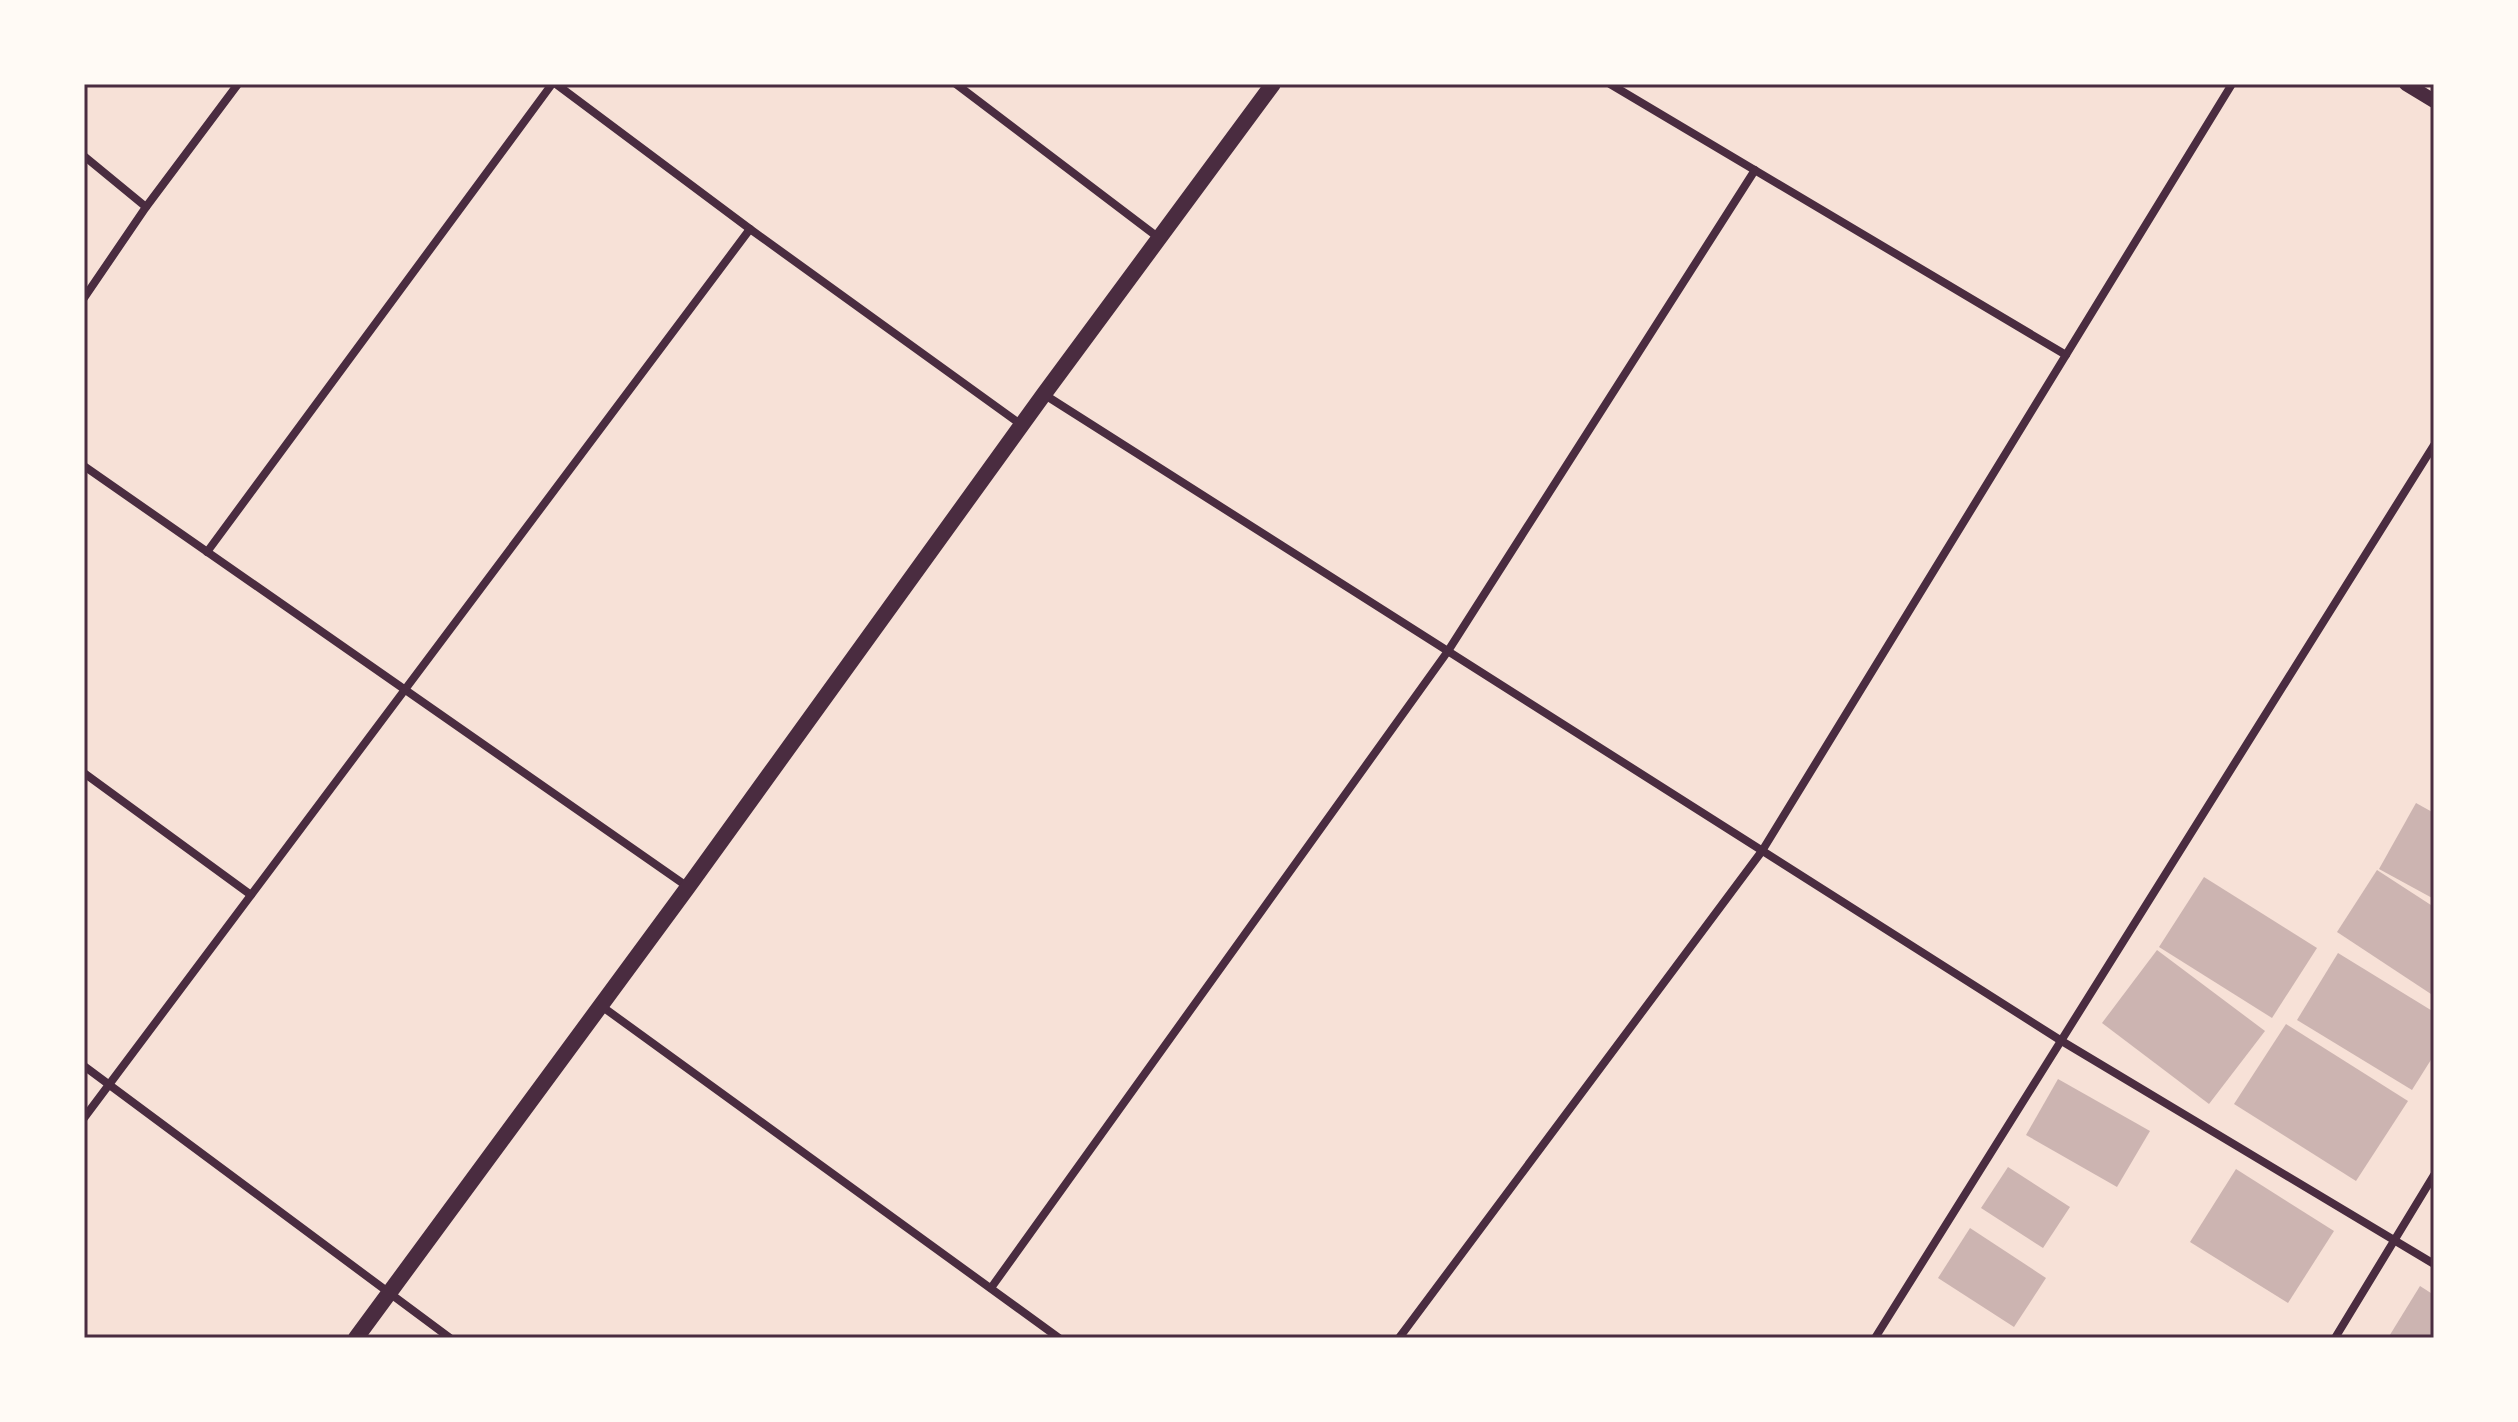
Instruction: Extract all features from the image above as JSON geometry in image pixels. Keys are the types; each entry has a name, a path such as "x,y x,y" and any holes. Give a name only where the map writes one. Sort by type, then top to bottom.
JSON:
{"main road":[{"path":"356,1338 1273,84"}],"street":[{"path":"84,298 146,207 238,84"},
{"path":"207,552 554,84 1023,426"},
{"path":"956,84 1160,238"},
{"path":"1610,84 2066,355"},
{"path":"1399,1338 1762,851 2232,84"},
{"path":"2406,84 2434,101"},
{"path":"84,156 146,207"},
{"path":"991,1288 1448,651 1755,170"},
{"path":"84,1118 750,229"},
{"path":"1044,394 2060,1040 2434,1264"},
{"path":"1875,1338 2434,445"},
{"path":"84,466 688,887"},
{"path":"84,773 251,895"},
{"path":"599,1005 1059,1338"},
{"path":"84,1066 450,1338"},
{"path":"2335,1338 2434,1175"}],"building":[{"path":"2416,803 2434,813 2434,899 2379,869"},
{"path":"2377,870 2434,907 2434,996 2337,932"},
{"path":"2204,877 2317,948 2272,1018 2159,947"},
{"path":"2157,950 2265,1031 2209,1104 2102,1023"},
{"path":"2338,953 2434,1012 2434,1055 2412,1090 2297,1020"},
{"path":"2286,1024 2408,1101 2356,1181 2234,1104"},
{"path":"2058,1079 2150,1131 2117,1187 2026,1135"},
{"path":"2008,1167 2070,1207 2043,1248 1981,1208"},
{"path":"2236,1169 2334,1231 2288,1303 2190,1242"},
{"path":"1970,1228 2046,1278 2014,1327 1938,1278"},
{"path":"2420,1286 2434,1295 2434,1338 2388,1338"}]}
